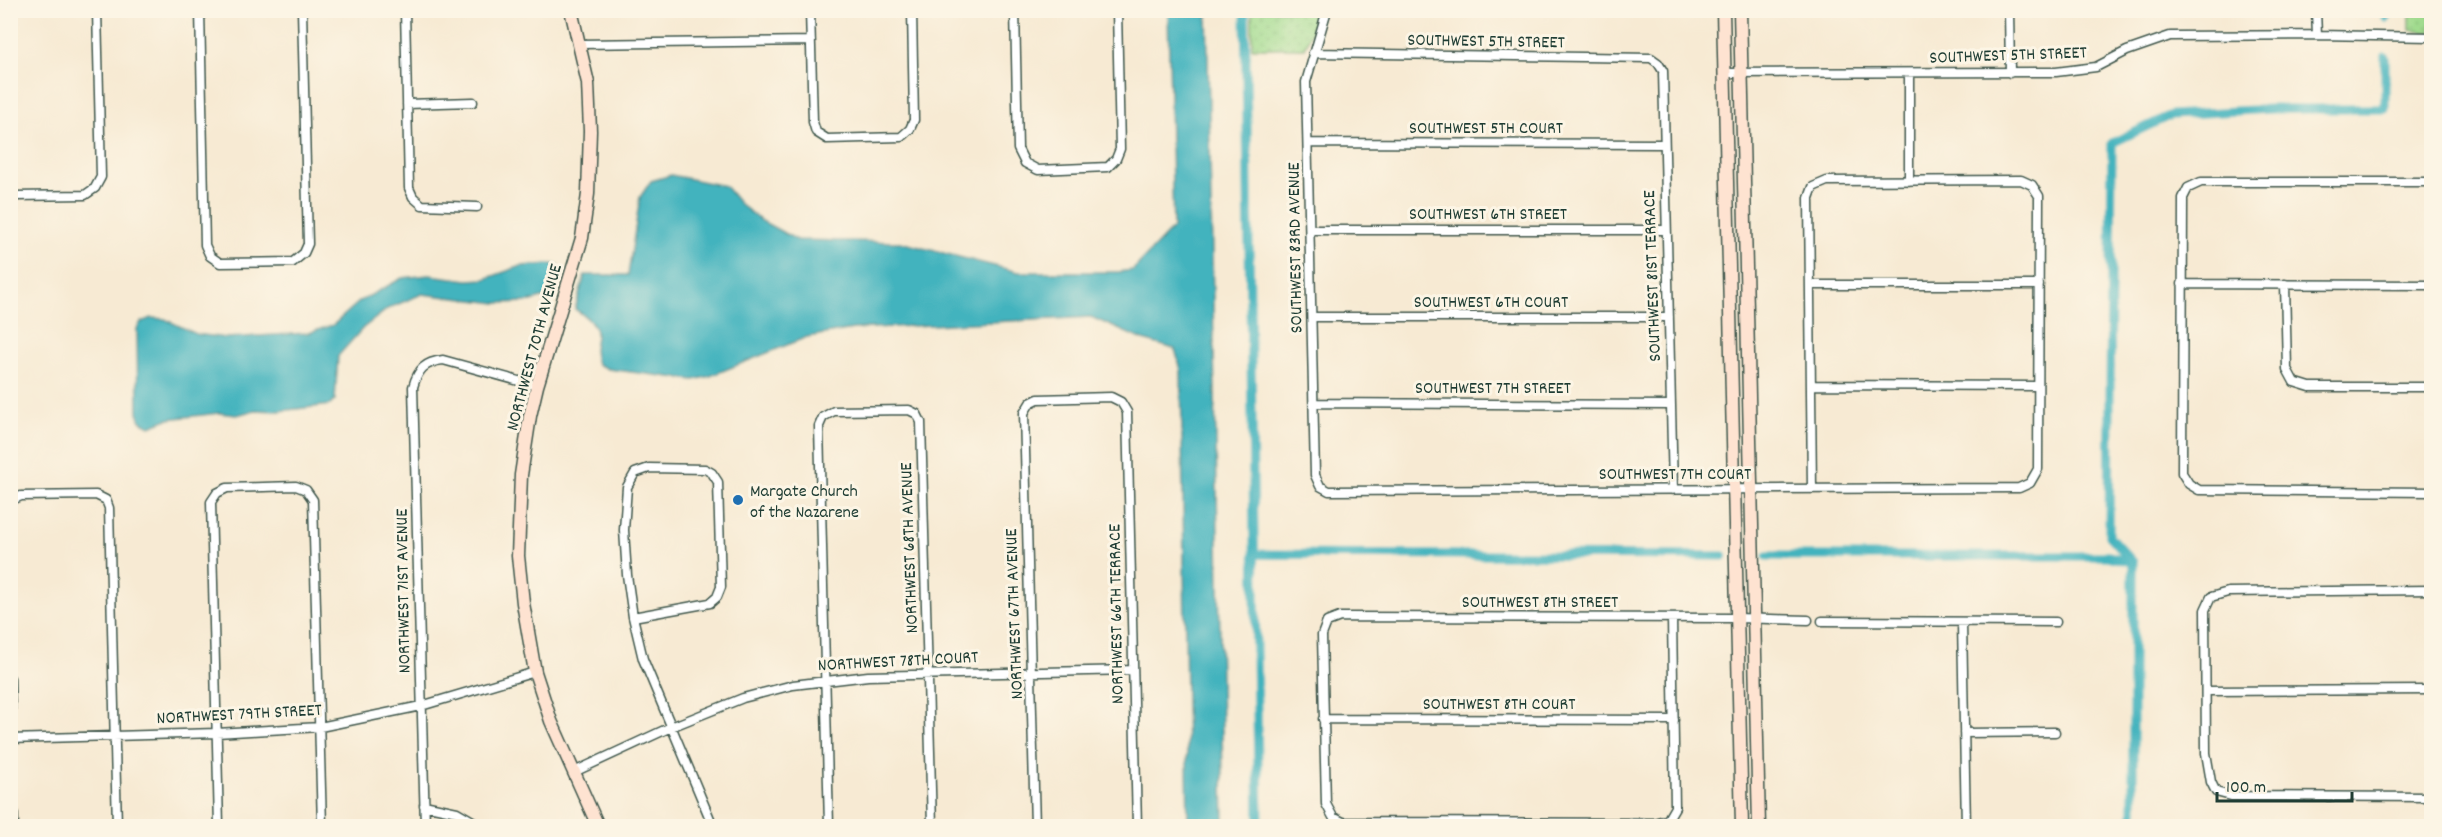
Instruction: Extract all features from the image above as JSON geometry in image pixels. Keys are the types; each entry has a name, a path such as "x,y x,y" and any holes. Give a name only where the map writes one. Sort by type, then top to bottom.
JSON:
{"street":[{"path":"10,194 16,196 85,195 95,188 101,177 97,10"},
{"path":"200,10 205,245 210,256 220,263 293,262 304,254 308,244 302,10"},
{"path":"405,10 409,188 413,197 422,205 477,207"},
{"name":"NORTHWEST 70TH AVENUE","path":"571,10 588,84 590,131 588,194 582,238 537,386 526,442 521,476 518,556 523,603 535,672 551,721 598,826"},
{"path":"810,10 813,122 816,132 827,139 901,137 910,129 914,120 912,10"},
{"path":"1015,10 1018,149 1024,163 1038,170 1108,167 1116,159 1120,149 1117,10"},
{"name":"SOUTHWEST 83RD AVENUE","path":"1320,486 1315,476 1306,82 1327,10"},
{"path":"1723,10 1742,826"},
{"path":"1740,10 1759,826"},
{"path":"2009,10 2010,73"},
{"path":"2316,10 2317,35"},
{"name":"SOUTHWEST 5TH STREET","path":"1724,73 2056,72 2096,67 2127,51 2170,36 2317,35 2432,38"},
{"path":"579,44 810,41"},
{"name":"SOUTHWEST 5TH STREET","path":"1313,53 1651,58 1658,63"},
{"name":"SOUTHWEST 81ST TERRACE","path":"1658,63 1663,71 1673,490"},
{"path":"1909,74 1909,181"},
{"path":"407,104 472,102"},
{"name":"SOUTHWEST 5TH COURT","path":"1308,143 1664,144"},
{"path":"1812,385 2038,386 2039,196 2032,185 2021,180 1827,181 1813,187 1809,198 1812,489"},
{"path":"2432,182 2201,182 2188,188 2183,198 2182,284 2182,472 2189,484 2199,490 2432,492"},
{"name":"SOUTHWEST 6TH STREET","path":"1310,230 1666,230"},
{"path":"2182,284 2432,285"},
{"path":"2285,284 2287,369 2294,382 2310,387 2432,387"},
{"path":"1811,285 2039,285"},
{"name":"SOUTHWEST 6TH COURT","path":"1313,317 1669,317"},
{"name":"NORTHWEST 71ST AVENUE","path":"425,826 413,387 423,366 443,360 537,386"},
{"name":"SOUTHWEST 7TH COURT","path":"1320,486 1329,490 2019,488 2030,483 2038,469 2038,386"},
{"name":"NORTHWEST 66TH TERRACE","path":"1030,403 1038,399 1111,397 1121,402 1127,412 1137,826"},
{"name":"NORTHWEST 67TH AVENUE","path":"1030,403 1024,413 1035,826"},
{"name":"SOUTHWEST 7TH STREET","path":"1314,403 1671,405"},
{"name":"NORTHWEST 68TH AVENUE","path":"826,679 819,426 823,417 834,411 909,410 916,414 921,422 932,826"},
{"path":"633,617 710,603 717,597 721,587 718,482 712,473 705,469 649,468 635,473 627,487 624,530 633,617 643,659 712,826"},
{"path":"219,826 211,502 217,493 227,488 296,486 306,490 313,500 322,826"},
{"path":"11,500 21,496 96,495 106,500 109,508 117,826"},
{"path":"2432,590 2228,592 2211,597 2205,610 2206,753 2211,782 2216,792 2231,796 2432,797"},
{"name":"SOUTHWEST 8TH STREET","path":"1323,719 1322,635 1327,622 1340,617 1808,620"},
{"path":"1323,719 1326,804 1333,817 1343,822 1577,825 1654,823 1668,819 1675,807 1672,618"},
{"path":"1822,621 2056,622"},
{"path":"1962,623 1966,826"},
{"name":"NORTHWEST 78TH COURT","path":"574,772 672,727 744,698 792,685 826,679 928,674 1031,670 1133,670"},
{"name":"NORTHWEST 79TH STREET","path":"11,739 218,733 320,727 421,706 535,672"},
{"path":"10,678 14,826"},
{"path":"826,679 829,826"},
{"path":"2206,691 2432,690"},
{"name":"SOUTHWEST 8TH COURT","path":"1323,719 1674,720"},
{"path":"1964,733 2055,732"},
{"path":"424,805 457,812 481,826"}],"green space":[{"path":"1252,10 1320,11 1305,48 1252,48"},
{"path":"2410,11 2431,11 2431,33 2410,30"}],"water":[{"path":"1168,11 1207,11 1224,826 1188,826 1181,370 1175,349 1143,340 1091,317 853,329 807,337 710,376 694,380 608,369 597,364 594,355 596,330 586,317 575,309 585,275 628,275 640,197 651,181 671,175 725,186 739,203 760,220 797,240 900,242 1018,272 1133,270 1173,228"},
{"path":"559,265 552,295 528,302 497,303 422,294 389,308 363,328 338,356 335,400 330,405 279,411 255,410 237,415 219,413 168,419 150,426 141,421 138,413 137,329 141,322 151,318 165,319 196,334 226,338 308,333 333,325 360,301 402,278 429,275 468,280 485,279 521,266"}],"waterway":[{"path":"1245,10 1259,826"},
{"path":"2386,10 2386,18"},
{"path":"2133,826 2133,562 2109,536 2112,143 2171,115 2270,109 2385,109 2385,57"},
{"path":"1258,554 1723,556"},
{"path":"1767,556 2108,556 2133,562"}],"place":[{"name":"Margate Church of the Nazarene","path":"738,500"}]}
